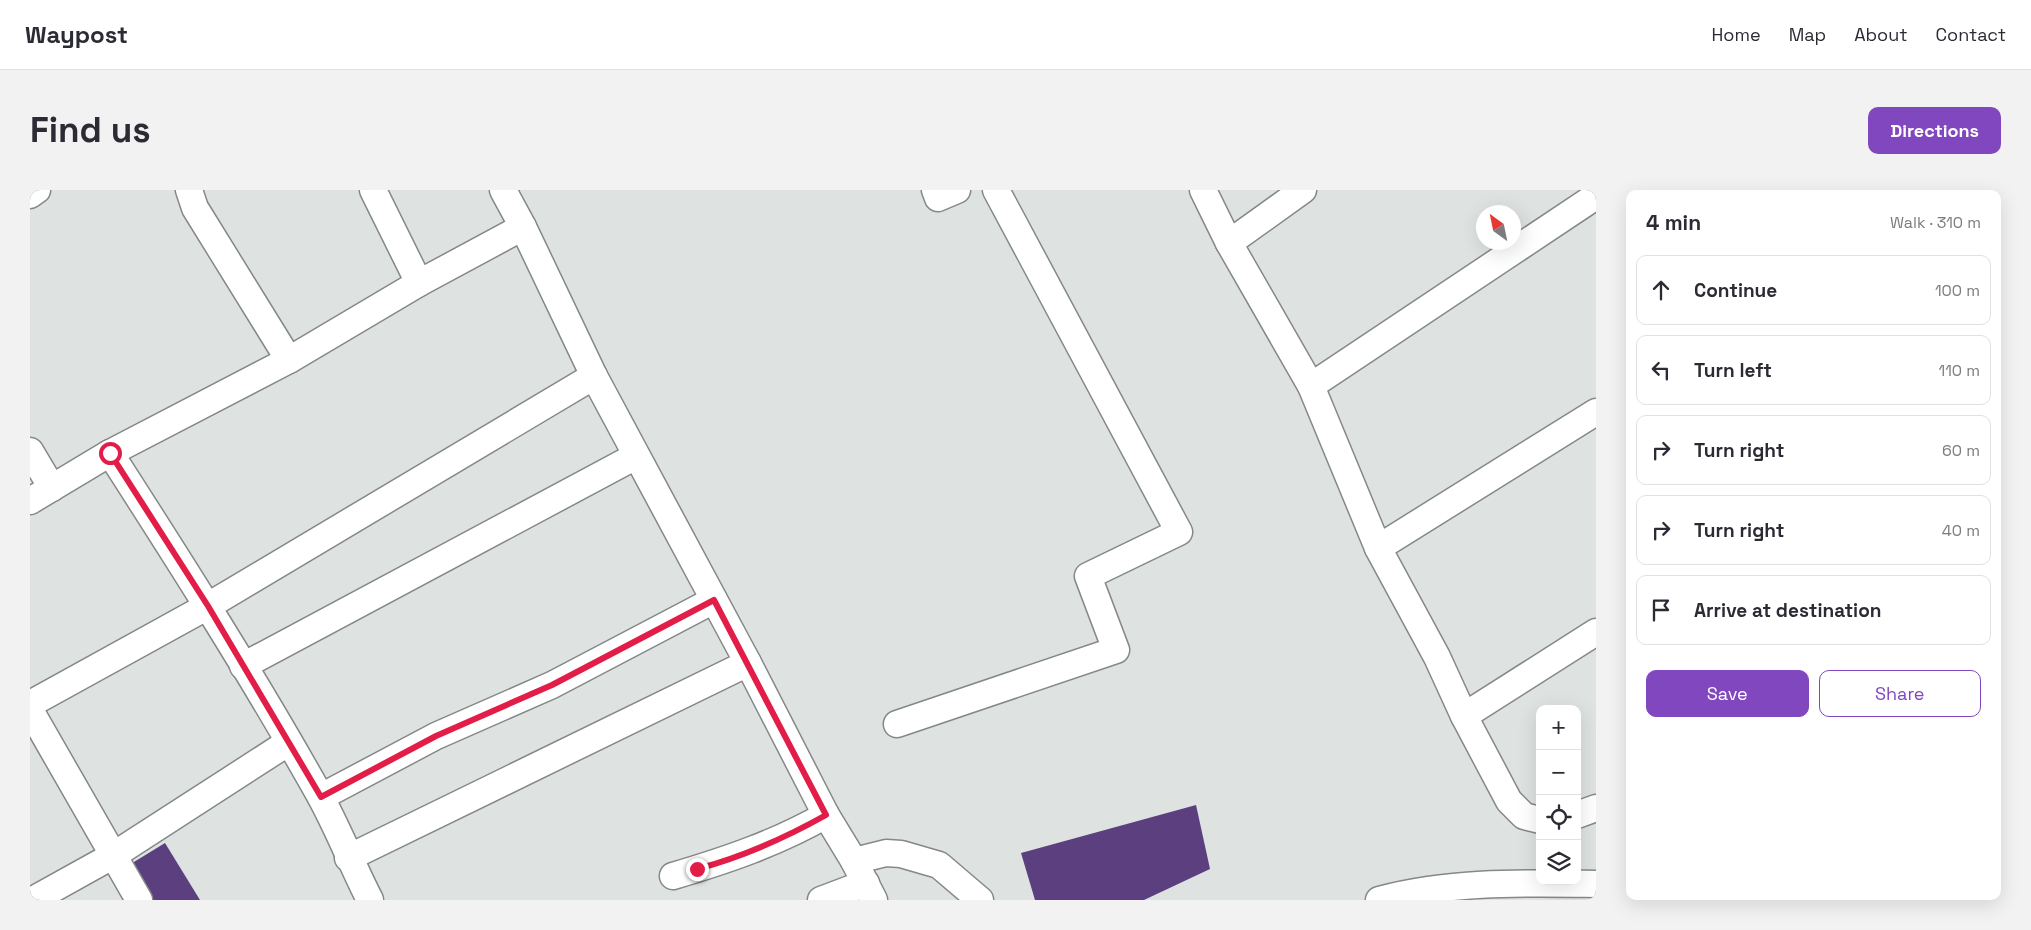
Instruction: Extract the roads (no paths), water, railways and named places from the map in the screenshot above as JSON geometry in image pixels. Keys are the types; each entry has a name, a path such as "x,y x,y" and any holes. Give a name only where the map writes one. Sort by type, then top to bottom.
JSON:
{"street":[{"path":"30,195 37,190"},
{"path":"189,190 196,208 289,360"},
{"path":"373,190 419,283"},
{"path":"503,190 524,226 594,376 748,663 826,815 865,881"},
{"path":"935,190 938,198 957,190"},
{"path":"898,724 1116,650 1088,576 1179,532 996,190"},
{"path":"1203,190 1229,243 1311,386 1378,548 1437,657 1464,716 1509,801 1524,816 1536,819"},
{"path":"1229,243 1303,190"},
{"path":"1311,386 1596,196"},
{"path":"30,500 110,453 289,360 419,283 524,226"},
{"path":"30,704 208,606 594,376"},
{"path":"1378,548 1596,412"},
{"path":"30,451 52,488"},
{"path":"110,453 208,606 321,797 348,858 370,900"},
{"path":"243,666 636,456"},
{"path":"321,797 436,736 552,685 714,600"},
{"path":"1464,716 1596,632"},
{"path":"348,858 748,663"},
{"path":"30,710 139,900"},
{"path":"34,900 114,855 289,742"},
{"path":"1581,814 1596,808"},
{"path":"673,876 747,853 801,829 826,815"},
{"path":"821,900 865,881 886,853 939,865 980,900"},
{"path":"1379,900 1454,886 1522,883 1596,884"}]}
